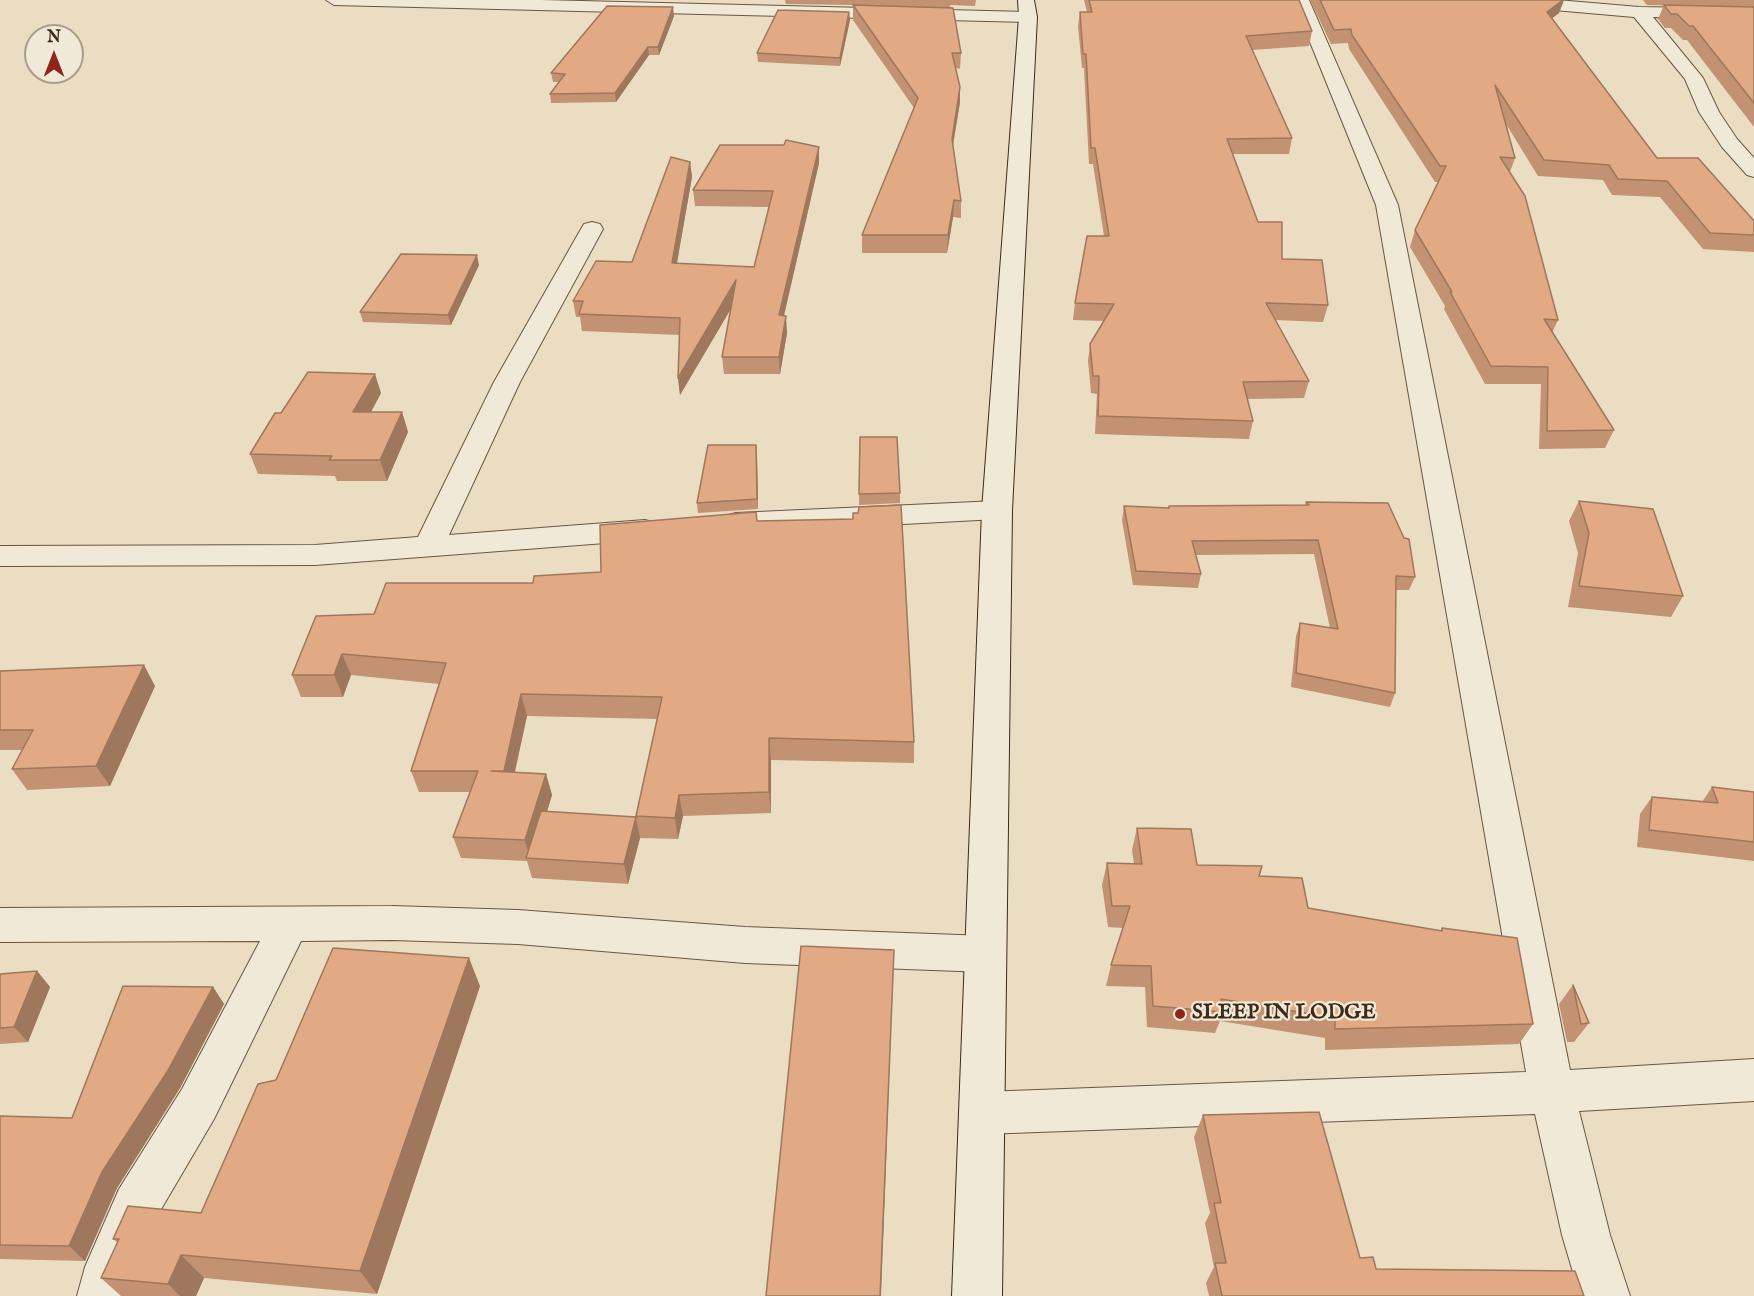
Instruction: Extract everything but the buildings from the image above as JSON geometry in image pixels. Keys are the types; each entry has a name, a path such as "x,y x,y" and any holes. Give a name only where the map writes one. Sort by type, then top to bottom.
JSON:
{"street":[{"path":"334,0 1027,8 997,510 977,1296"},
{"path":"1301,0 1387,205 1552,1092 1586,1234 1605,1296"},
{"path":"1497,0 1639,12 1754,14"},
{"path":"1639,12 1694,78 1709,112 1729,142 1752,167"},
{"path":"429,546 507,382 592,229"},
{"path":"708,525 997,510"},
{"path":"0,556 315,555 674,528"},
{"path":"0,925 290,923 518,927 745,945 986,954"},
{"path":"102,1296 109,1267 136,1206 198,1104 290,923"},
{"path":"983,1113 1552,1092 1754,1080"}],"place":[{"name":"SLEEP IN LODGE","path":"1180,1014"}]}
